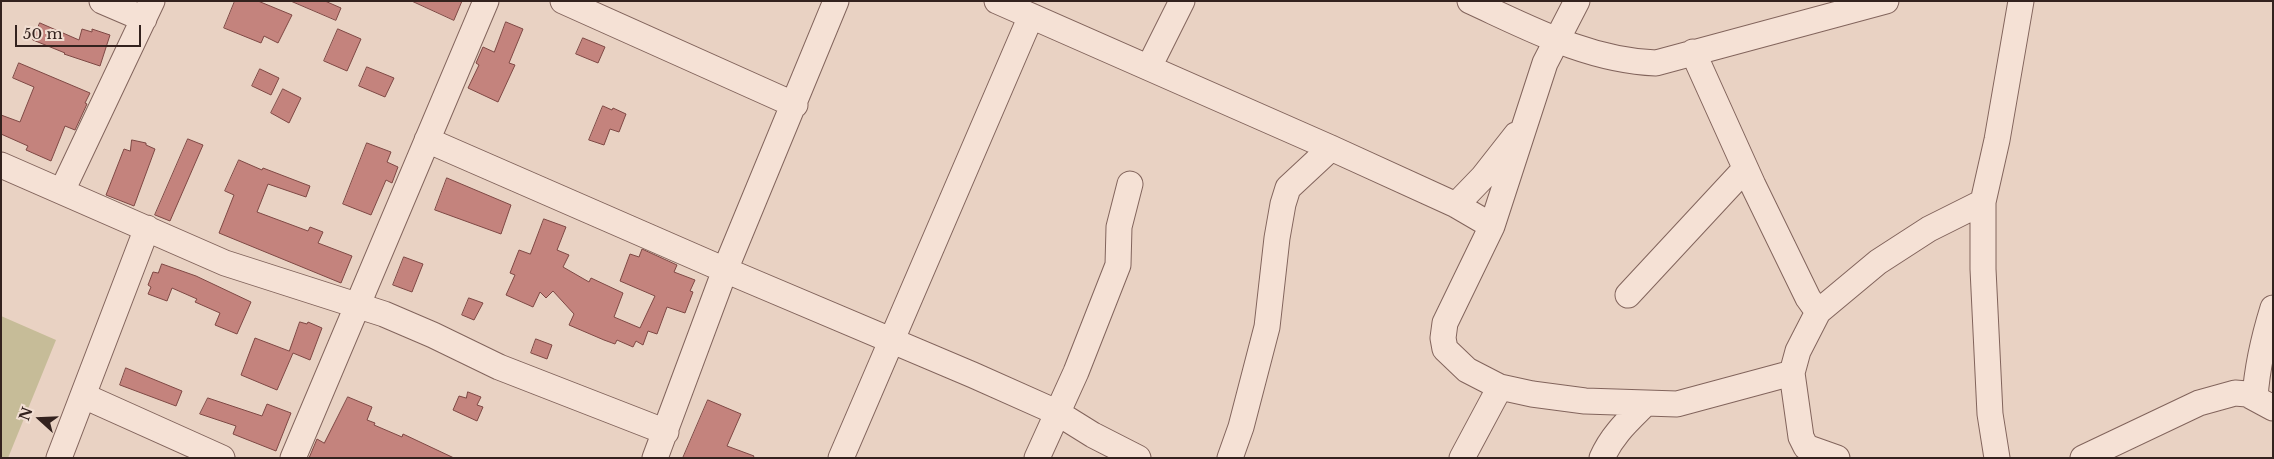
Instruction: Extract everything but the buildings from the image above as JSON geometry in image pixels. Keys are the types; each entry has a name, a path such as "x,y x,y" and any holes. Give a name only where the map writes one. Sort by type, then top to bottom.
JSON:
{"street":[{"path":"62,191 148,10 102,1"},
{"path":"293,458 486,1"},
{"path":"563,1 795,105"},
{"path":"655,458 725,270 795,105 836,1"},
{"path":"997,1 1331,148 1456,205 1492,226"},
{"path":"1149,67 1182,1"},
{"path":"1470,1 1557,41 1626,62 1656,63 1886,1"},
{"path":"1577,1 1545,63 1492,226 1445,323 1443,338 1445,349 1467,370 1500,387 1585,401 1677,404 1792,374"},
{"path":"1997,458 1990,414 1983,269 1983,202 2021,1"},
{"path":"841,458 1031,16"},
{"path":"1693,52 1745,169 1808,298 1818,312"},
{"path":"1456,205 1484,177 1525,123"},
{"path":"427,140 1056,412 1093,435 1138,458"},
{"path":"1230,458 1267,327 1277,238 1288,188 1331,148"},
{"path":"1,165 225,263 358,305 433,335 499,367 666,432"},
{"path":"1628,295 1745,169"},
{"path":"1037,458 1056,412 1076,372 1118,265 1119,227 1130,184"},
{"path":"1837,458 1806,447 1798,420 1792,374 1798,351 1818,312 1878,262 1929,229 1983,202"},
{"path":"59,458 147,228"},
{"path":"2264,403 2260,355 2273,308"},
{"path":"1462,458 1500,387"},
{"path":"2082,458 2199,403 2235,393 2247,394 2264,403"},
{"path":"84,396 222,458"},
{"path":"1602,458 1608,445 1620,428 1645,404"}],"shaded area":[{"path":"1,316 56,340 8,458 1,458"}]}
